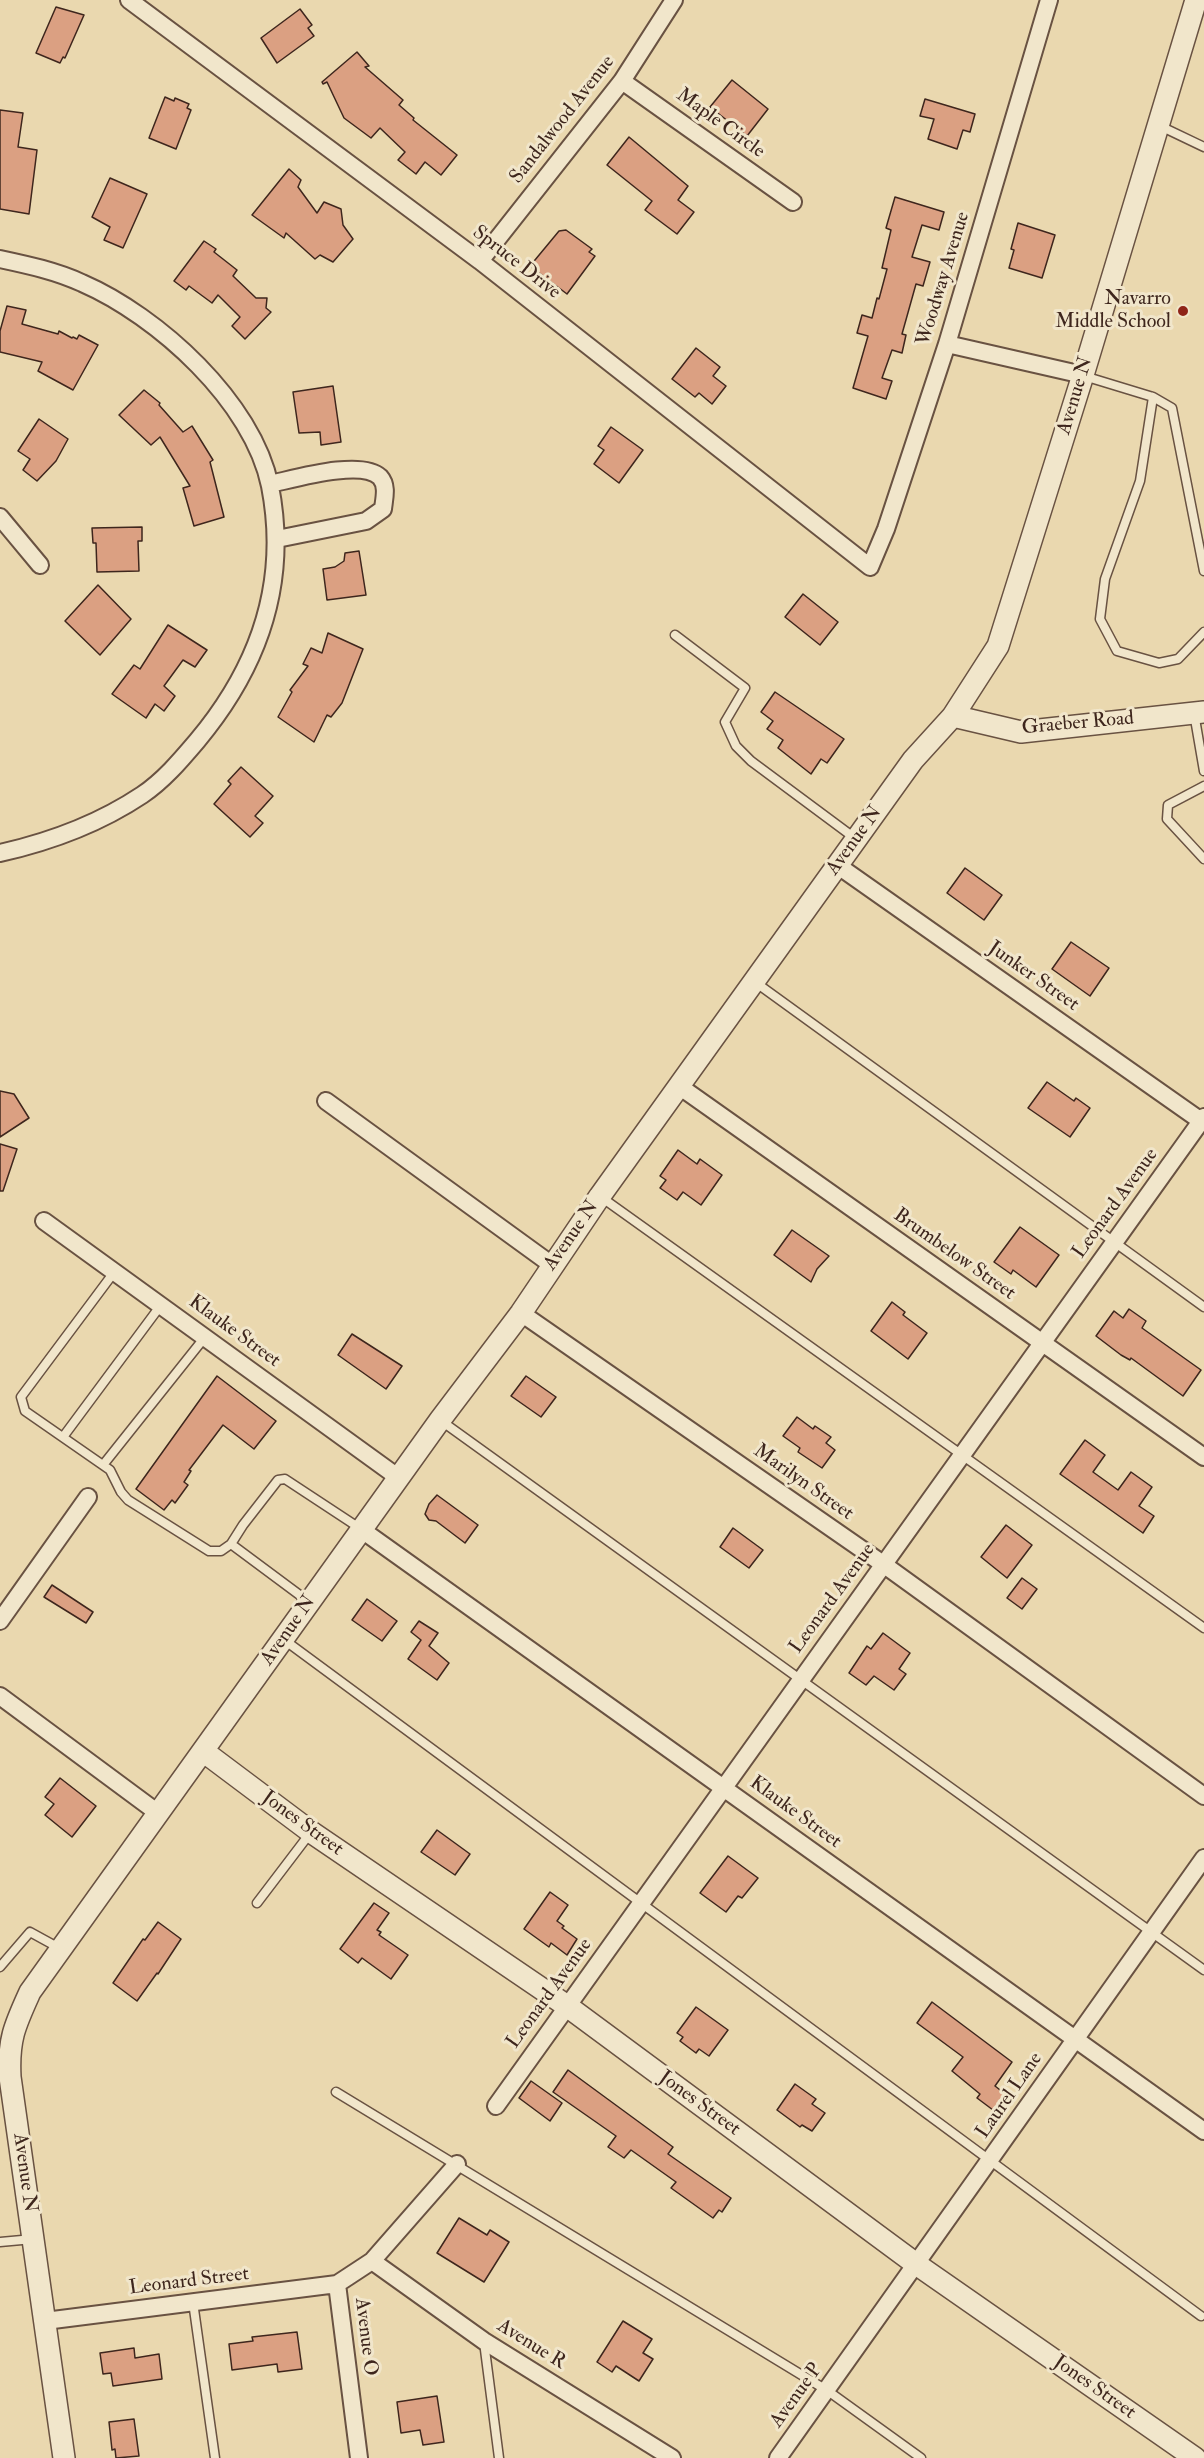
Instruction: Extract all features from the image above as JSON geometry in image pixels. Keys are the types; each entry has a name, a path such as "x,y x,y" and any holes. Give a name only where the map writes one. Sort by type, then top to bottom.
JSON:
{"street":[{"name":"Spruce Drive","path":"129,0 480,261 870,567"},
{"name":"Sandalwood Avenue","path":"480,261 622,81 674,0"},
{"name":"Woodway Avenue","path":"870,567 886,529 947,344 1049,0"},
{"name":"Avenue N","path":"64,2458 10,2077 7,2029 30,1992 309,1602 440,1420 521,1313 600,1196 837,865 913,760 953,716 998,646 1083,375 1196,0"},
{"name":"Maple Circle","path":"622,81 793,202"},
{"path":"0,259 35,266 82,282 126,306 162,331 227,397 253,441 270,484 277,538 277,565 267,617 245,671 218,716 179,762 144,794 114,813 62,834 0,853"},
{"path":"947,344 1083,375"},
{"path":"270,484 351,469 369,470 381,478 386,492 383,509 366,521 277,538"},
{"path":"0,517 40,565"},
{"name":"Graeber Road","path":"953,716 1021,732 1199,712"},
{"name":"Junker Street","path":"837,865 1203,1120"},
{"name":"Brumbelow Street","path":"679,1086 1204,1457"},
{"path":"326,1101 552,1265"},
{"name":"Leonard Avenue","path":"496,2106 1203,1120"},
{"name":"Klauke Street","path":"44,1221 399,1478"},
{"name":"Marilyn Street","path":"521,1313 883,1564 1204,1796"},
{"path":"0,1621 87,1497"},
{"name":"Klauke Street","path":"362,1530 1204,2131"},
{"path":"0,1696 159,1813"},
{"name":"Jones Street","path":"203,1751 311,1832 567,2006 916,2264 1195,2458"},
{"name":"Laurel Lane","path":"850,2357 1204,1858"},
{"name":"Avenue O","path":"359,2458 337,2284 372,2261 457,2164"},
{"name":"Avenue R","path":"372,2261 484,2341 672,2458"},
{"name":"Leonard Street","path":"45,2320 337,2284"},
{"name":"Avenue P","path":"778,2458 828,2391 850,2357"}],"lane":[{"path":"1158,125 1204,147"},
{"path":"1083,375 1153,397 1172,408 1204,571"},
{"path":"1153,397 1140,481 1105,579 1100,619 1117,651 1159,663 1178,659 1204,632"},
{"path":"675,635 745,688 725,722 736,747 751,761 857,839"},
{"path":"1199,712 1204,771"},
{"path":"1204,786 1168,805 1167,819 1204,859"},
{"path":"754,981 1204,1307"},
{"path":"600,1196 1204,1628"},
{"path":"115,1271 21,1397 25,1411 110,1470 128,1500 209,1551 221,1551 231,1544 278,1480 285,1479 362,1530"},
{"path":"63,1437 161,1305"},
{"path":"103,1465 206,1337"},
{"path":"440,1420 1204,1970"},
{"path":"231,1544 309,1602"},
{"path":"283,1639 1201,2316"},
{"path":"258,1903 311,1832"},
{"path":"0,1967 30,1932 61,1949"},
{"path":"336,2092 828,2391 921,2458"},
{"path":"0,2242 33,2239"},
{"path":"193,2302 215,2458"},
{"path":"484,2341 499,2458"}],"building":[{"path":"56,7 84,15 65,58 63,57 60,63 36,53"},
{"path":"300,9 312,25 308,28 314,36 277,63 261,38"},
{"path":"357,52 369,66 365,67 403,100 399,105 414,118 413,120 457,155 441,175 425,162 416,174 398,160 405,152 380,128 371,138 344,118 327,82 323,84 322,82"},
{"path":"732,80 768,109 747,136 710,107"},
{"path":"165,97 174,101 175,98 189,104 187,108 191,110 176,149 149,138"},
{"path":"925,99 975,114 970,132 963,130 957,149 928,139 934,119 920,116"},
{"path":"0,110 23,113 18,147 37,150 29,214 0,209"},
{"path":"629,137 688,186 678,200 694,212 677,234 645,210 652,201 607,165"},
{"path":"289,169 301,180 298,187 317,213 324,202 341,209 343,225 353,239 333,262 320,255 315,259 286,233 284,238 252,215"},
{"path":"110,178 147,194 123,248 104,240 110,227 92,217"},
{"path":"895,197 944,212 939,230 922,225 912,257 930,262 923,286 916,284 902,334 906,335 902,353 892,350 882,378 892,381 886,399 853,388 868,336 857,333 862,315 872,318 877,298 879,299 887,269 882,268 891,230 886,228"},
{"path":"1018,223 1055,235 1042,278 1009,268"},
{"path":"566,230 592,249 589,252 595,256 567,294 530,266 559,231"},
{"path":"204,241 216,249 214,252 237,270 233,276 256,298 267,298 266,308 271,312 245,339 232,326 240,317 218,295 212,303 189,286 186,290 174,281"},
{"path":"7,306 26,310 22,324 58,334 59,331 77,339 79,335 98,345 73,390 38,371 42,362 0,352 0,331"},
{"path":"696,348 720,367 713,376 726,386 712,404 699,393 695,397 672,379"},
{"path":"333,386 341,442 321,445 320,432 299,433 293,392"},
{"path":"144,390 160,403 159,405 183,432 192,426 213,460 210,462 224,517 194,526 183,488 190,486 160,437 151,445 119,415"},
{"path":"39,419 68,439 56,461 37,481 23,470 30,459 18,451"},
{"path":"611,427 643,450 619,483 594,464 604,450 598,446"},
{"path":"142,527 142,541 138,541 139,571 97,572 96,543 93,543 92,528"},
{"path":"359,551 366,595 327,600 323,569 335,567 344,561 345,553"},
{"path":"98,585 131,619 100,655 65,621"},
{"path":"803,594 838,622 820,645 785,617"},
{"path":"168,625 207,650 195,667 183,660 164,686 175,696 164,711 155,704 146,718 112,694 134,665 140,669"},
{"path":"328,633 363,649 342,703 331,717 327,715 314,742 278,717 292,692 290,690 308,666 303,664 311,648 322,653"},
{"path":"775,692 844,739 827,763 821,759 811,774 778,748 783,740 767,729 773,721 761,712"},
{"path":"241,767 273,796 255,816 263,823 250,837 214,804 231,784 228,781"},
{"path":"965,868 1002,895 984,920 947,893"},
{"path":"1071,942 1109,968 1090,996 1052,969"},
{"path":"1047,1082 1074,1101 1076,1098 1090,1108 1070,1137 1028,1108"},
{"path":"0,1091 14,1094 29,1118 0,1137"},
{"path":"0,1144 17,1149 3,1191 0,1191"},
{"path":"678,1150 697,1164 700,1159 722,1175 701,1205 683,1192 677,1200 660,1188 666,1180 660,1176"},
{"path":"1020,1227 1059,1255 1036,1287 1013,1270 1011,1274 994,1262"},
{"path":"792,1230 829,1256 817,1269 811,1282 774,1255"},
{"path":"892,1302 905,1312 903,1315 927,1333 908,1359 871,1331"},
{"path":"1129,1309 1146,1321 1142,1328 1201,1370 1183,1396 1096,1336 1114,1311 1123,1318"},
{"path":"352,1334 402,1366 386,1389 338,1355"},
{"path":"217,1376 276,1421 254,1449 223,1425 189,1470 191,1471 184,1482 188,1485 175,1503 172,1500 164,1510 136,1489"},
{"path":"526,1376 556,1397 541,1417 511,1396"},
{"path":"797,1417 813,1429 815,1426 831,1437 826,1443 835,1450 822,1468 798,1452 800,1448 783,1436"},
{"path":"1085,1440 1105,1455 1093,1472 1118,1490 1131,1472 1152,1487 1139,1506 1154,1516 1143,1533 1060,1474"},
{"path":"437,1495 478,1525 465,1543 436,1521 429,1520 425,1514 429,1504"},
{"path":"1006,1525 1032,1545 1007,1578 981,1557"},
{"path":"733,1528 763,1550 749,1568 720,1547"},
{"path":"1022,1578 1037,1589 1022,1609 1007,1598"},
{"path":"52,1585 93,1612 86,1623 44,1597"},
{"path":"367,1599 397,1621 382,1641 352,1620"},
{"path":"419,1621 438,1633 429,1646 449,1663 437,1680 408,1659 421,1640 411,1632"},
{"path":"883,1633 910,1653 899,1669 906,1674 894,1690 874,1676 866,1685 849,1673 867,1646 871,1649"},
{"path":"60,1778 96,1806 72,1837 45,1815 54,1804 45,1797"},
{"path":"437,1830 470,1854 455,1875 421,1852"},
{"path":"728,1856 758,1878 742,1898 738,1896 726,1912 700,1893"},
{"path":"550,1892 568,1905 557,1921 564,1926 562,1928 577,1939 567,1955 551,1943 549,1947 524,1929"},
{"path":"374,1903 389,1913 377,1930 381,1932 379,1935 408,1955 391,1979 362,1958 358,1963 340,1949"},
{"path":"158,1922 181,1939 137,2001 113,1983 143,1939 145,1940"},
{"path":"932,2002 1012,2062 995,2086 1009,2097 997,2113 977,2098 980,2094 952,2071 963,2057 917,2023"},
{"path":"696,2007 728,2030 709,2056 699,2049 696,2053 680,2041 683,2037 677,2033"},
{"path":"568,2070 673,2147 668,2154 731,2198 722,2212 719,2210 713,2218 671,2188 676,2182 631,2150 624,2158 608,2147 616,2136 553,2092"},
{"path":"531,2081 562,2103 550,2121 519,2098"},
{"path":"795,2084 816,2099 812,2104 825,2113 812,2131 802,2125 800,2127 777,2110"},
{"path":"459,2218 487,2235 490,2230 509,2242 484,2282 437,2253"},
{"path":"623,2321 652,2339 643,2353 653,2359 639,2381 616,2366 612,2372 597,2362"},
{"path":"297,2332 302,2369 278,2372 277,2364 232,2370 229,2344 253,2341 252,2337"},
{"path":"134,2348 135,2358 159,2354 162,2379 113,2386 111,2373 103,2374 100,2353"},
{"path":"437,2396 444,2442 423,2445 420,2430 401,2433 397,2402"},
{"path":"134,2419 139,2456 116,2458 115,2449 112,2450 109,2422"}],"place":[{"name":"Navarro Middle School","path":"1183,311"}]}
